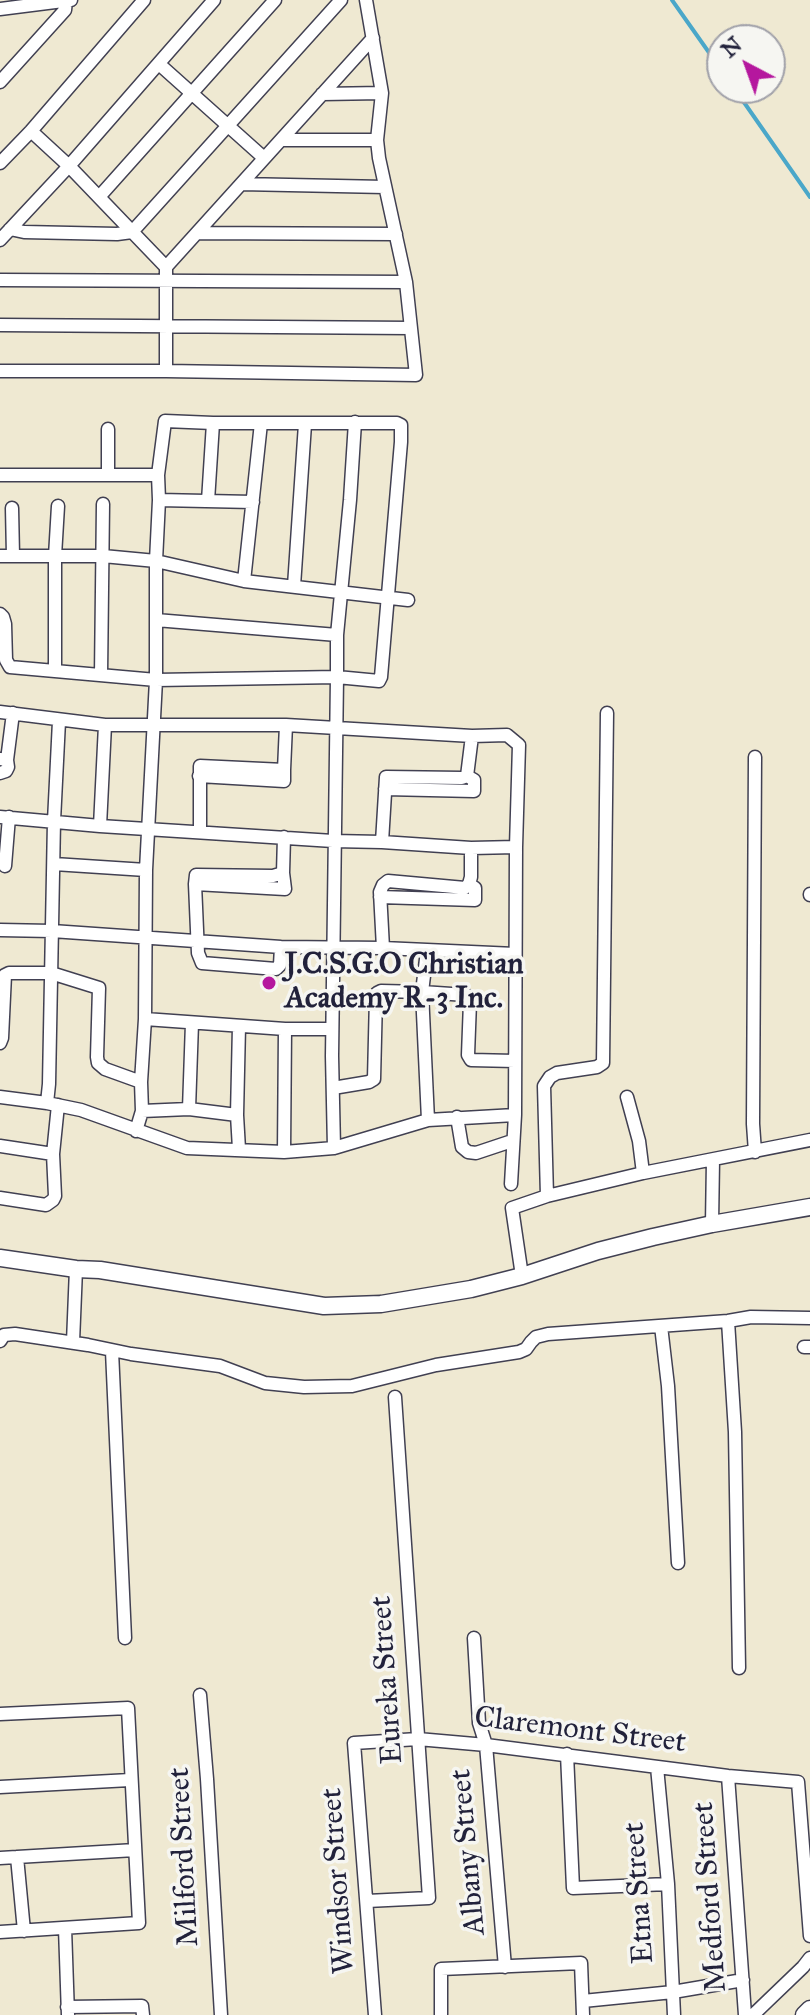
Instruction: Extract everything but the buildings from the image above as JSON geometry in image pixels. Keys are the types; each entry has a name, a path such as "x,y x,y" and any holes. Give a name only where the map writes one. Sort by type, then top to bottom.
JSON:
{"street":[{"path":"0,9 68,0 65,10 0,82"},
{"path":"0,163 144,0"},
{"path":"0,240 214,0"},
{"path":"99,197 275,0"},
{"path":"10,229 24,232 132,232 341,0"},
{"path":"0,371 416,375 406,282 377,140 382,93 366,0"},
{"path":"166,274 197,233 373,38"},
{"path":"159,64 264,158"},
{"path":"322,94 382,93"},
{"path":"31,131 99,197 166,274 166,371"},
{"path":"281,140 377,140"},
{"path":"241,184 385,187"},
{"path":"197,233 396,234"},
{"path":"0,280 166,274 406,282"},
{"path":"0,325 411,328"},
{"path":"0,614 5,624 6,660 10,667 156,680 337,677 379,681 401,425 165,421 158,475 156,680 146,870 142,1111 136,1131"},
{"path":"334,1148 333,841 337,635 355,422"},
{"path":"208,501 213,423"},
{"path":"244,581 261,423"},
{"path":"294,586 305,424"},
{"path":"108,429 108,475"},
{"path":"0,475 158,475"},
{"path":"159,500 253,502"},
{"path":"101,675 103,504"},
{"path":"55,670 58,506"},
{"path":"12,508 6,556 103,556 156,561 244,581 408,600"},
{"path":"156,620 337,635"},
{"path":"0,773 8,767 3,760 6,713 105,725 286,725 472,736 507,735 519,745 515,1115 511,1184"},
{"path":"547,1196 544,1086 557,1073 597,1067 603,1063 607,713"},
{"path":"0,1198 46,1205 55,1196 49,1084 59,721"},
{"path":"100,826 105,725"},
{"path":"200,832 200,766 284,781 286,725"},
{"path":"382,842 386,777 467,776 472,736"},
{"path":"755,757 755,1152"},
{"path":"2,870 4,817 333,841 471,848 516,847"},
{"path":"281,947 280,965 276,969 202,963 198,953 195,884 196,875 273,876 283,873 284,837"},
{"path":"383,948 380,897 383,885 388,881 465,888 471,877 471,848"},
{"path":"54,864 146,870"},
{"path":"0,930 281,947 515,954"},
{"path":"427,951 422,992 428,1120"},
{"path":"0,1043 5,975 51,973 99,988 98,1063 141,1082"},
{"path":"333,1088 374,1079 377,993 466,995 470,1002 468,1055 471,1060 515,1061"},
{"path":"145,1019 285,1029 332,1029"},
{"path":"189,1109 192,1023"},
{"path":"239,1026 239,1149"},
{"path":"284,1152 285,1029"},
{"path":"0,1097 81,1110 187,1148 284,1152 334,1148 428,1120 515,1115"},
{"path":"627,1097 639,1141 643,1173"},
{"path":"142,1111 189,1109 237,1115"},
{"path":"457,1117 462,1147 468,1152 476,1153 512,1141"},
{"path":"522,1276 512,1208 547,1196 643,1173 810,1140"},
{"path":"0,1146 53,1154"},
{"path":"712,1224 713,1160"},
{"path":"0,1258 100,1270 324,1306 381,1304 471,1289 598,1251 712,1224 810,1207"},
{"path":"73,1342 76,1269"},
{"path":"0,1341 4,1335 15,1334 220,1366 265,1383 304,1387 352,1386 436,1365 519,1352 536,1337 548,1334 751,1317 810,1318"},
{"path":"728,1321 735,1432 739,1668"},
{"path":"661,1326 668,1386 678,1563"},
{"path":"112,1351 125,1638"},
{"name":"Eureka Street","path":"367,1901 429,1898 395,1397"},
{"name":"Albany Street","path":"474,1638 479,1723 486,1745 505,1967"},
{"name":"Milford Street","path":"200,1695 221,2015"},
{"path":"0,1714 128,1708 139,1923 0,1932"},
{"name":"Claremont Street","path":"354,1743 418,1739 798,1782 810,1936"},
{"name":"Windsor Street","path":"354,1743 375,2015"},
{"path":"567,1754 573,1888 668,1884"},
{"name":"Etna Street","path":"657,1767 668,1884 674,2015"},
{"name":"Medford Street","path":"728,1776 745,2015"},
{"path":"0,1787 130,1780"},
{"path":"0,1858 135,1850"},
{"path":"17,1857 24,1931"},
{"path":"65,1928 68,2011 142,2006 143,2015"},
{"path":"753,2015 810,1958"},
{"path":"441,2015 441,1969 581,1963 583,2015"},
{"path":"583,2001 673,1992 743,1980"},
{"path":"804,2015 810,2009"}],"waterway":[{"path":"672,0 706,48"},
{"path":"745,104 810,197"}],"place":[{"name":"J.C.S.G.O Christian Academy R-3 Inc.","path":"269,983"}]}
